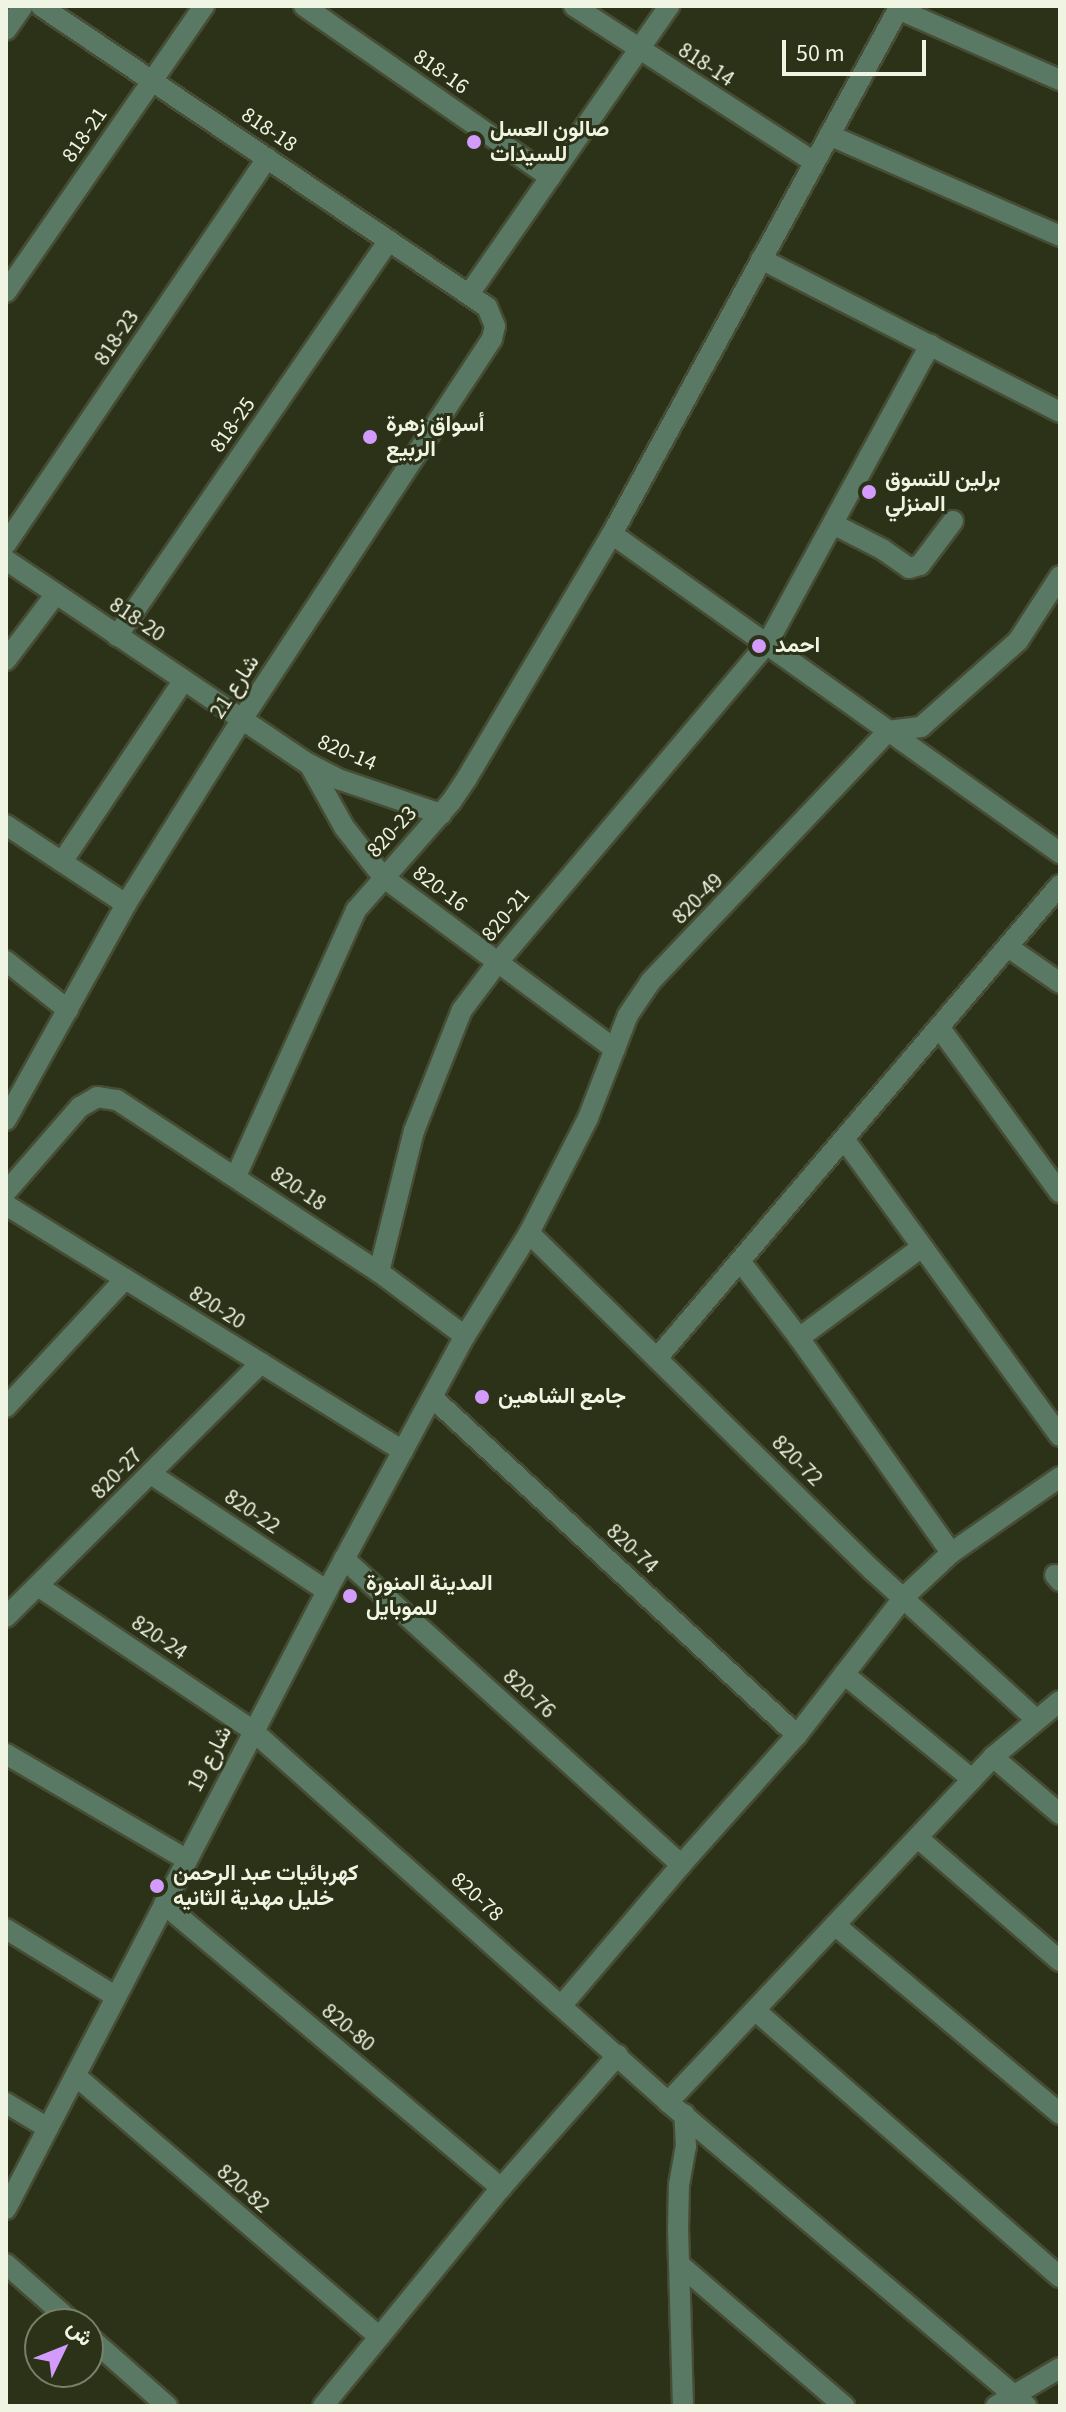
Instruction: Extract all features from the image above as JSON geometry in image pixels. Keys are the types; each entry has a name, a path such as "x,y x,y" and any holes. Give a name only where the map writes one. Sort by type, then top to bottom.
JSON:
{"street":[{"path":"6,30 23,6"},
{"name":"818-18","path":"41,6 469,294"},
{"name":"818-21","path":"6,292 204,6"},
{"name":"818-14","path":"574,6 814,162"},
{"path":"469,294 669,6"},
{"path":"899,8 1060,80"},
{"name":"820-23","path":"236,1176 350,921 383,877 460,791 612,534 899,8"},
{"name":"818-16","path":"316,9 550,177"},
{"path":"829,135 1060,236"},
{"name":"818-23","path":"6,544 267,158"},
{"name":"818-25","path":"117,636 389,240"},
{"path":"761,259 1060,412"},
{"name":"شارع 21","path":"6,1120 126,904 241,721 492,339 495,326 491,312 469,294"},
{"name":"820-21","path":"379,1272 414,1131 462,1010 498,962 767,644 930,345"},
{"path":"833,524 909,568 920,565 953,521"},
{"path":"612,534 1055,849 1060,826"},
{"name":"818-20","path":"6,560 241,721"},
{"path":"888,731 921,727 1018,641 1060,576"},
{"path":"6,660 56,594"},
{"path":"62,862 183,681"},
{"name":"820-14","path":"241,721 309,764 341,780 441,814"},
{"name":"820-49","path":"465,1336 529,1233 588,1118 628,1015 650,982 888,731"},
{"name":"820-16","path":"309,764 344,827 383,877 615,1049"},
{"path":"6,825 126,904"},
{"path":"658,1357 1060,885"},
{"path":"1008,947 1060,983"},
{"path":"6,961 68,1010"},
{"path":"939,1027 1060,1193"},
{"name":"820-18","path":"6,1192 73,1114 97,1097 117,1100 379,1272 465,1336"},
{"path":"844,1139 1060,1436"},
{"name":"820-20","path":"6,1205 403,1451"},
{"name":"820-72","path":"529,1233 872,1570 1036,1719"},
{"path":"799,1338 922,1247"},
{"path":"740,1261 799,1338 951,1553"},
{"path":"6,1407 125,1279"},
{"name":"شارع 19","path":"6,2209 252,1730 465,1336"},
{"name":"820-27","path":"6,1617 261,1363"},
{"name":"820-74","path":"433,1398 797,1735"},
{"name":"820-22","path":"151,1474 327,1591"},
{"path":"562,2005 797,1735 904,1597 951,1553 1060,1477"},
{"name":"820-76","path":"344,1559 681,1865"},
{"name":"820-24","path":"38,1586 252,1730"},
{"path":"844,1674 972,1779"},
{"path":"683,2406 679,2185 686,2147 676,2108 756,2011 972,1779 993,1757 1060,1701"},
{"name":"820-78","path":"252,1730 676,2108 1020,2401"},
{"path":"6,1754 186,1859"},
{"path":"993,1757 1060,1814"},
{"path":"918,1838 1060,1961"},
{"name":"820-80","path":"164,1904 501,2188"},
{"path":"835,1925 1060,2114"},
{"path":"6,1929 115,1996"},
{"path":"756,2011 1060,2277"},
{"path":"323,2406 501,2188 618,2055"},
{"name":"820-82","path":"76,2076 379,2337"},
{"path":"6,2103 48,2128"},
{"path":"6,2264 56,2308"},
{"path":"679,2264 844,2406"},
{"path":"104,2350 167,2406"},
{"path":"996,2406 1020,2401 1060,2368"}],"place":[{"name":"صالون العسل للسيدات","path":"474,142"},
{"name":"أسواق زهرة الربيع","path":"370,437"},
{"name":"برلين للتسوق المنزلي","path":"869,492"},
{"name":"احمد","path":"759,646"},
{"name":"جامع الشاهين","path":"482,1397"},
{"name":"المدينة المنورة للموبايل","path":"350,1596"},
{"name":"كهربائيات عبد الرحمن خليل مهدية الثانيه","path":"157,1886"}]}
